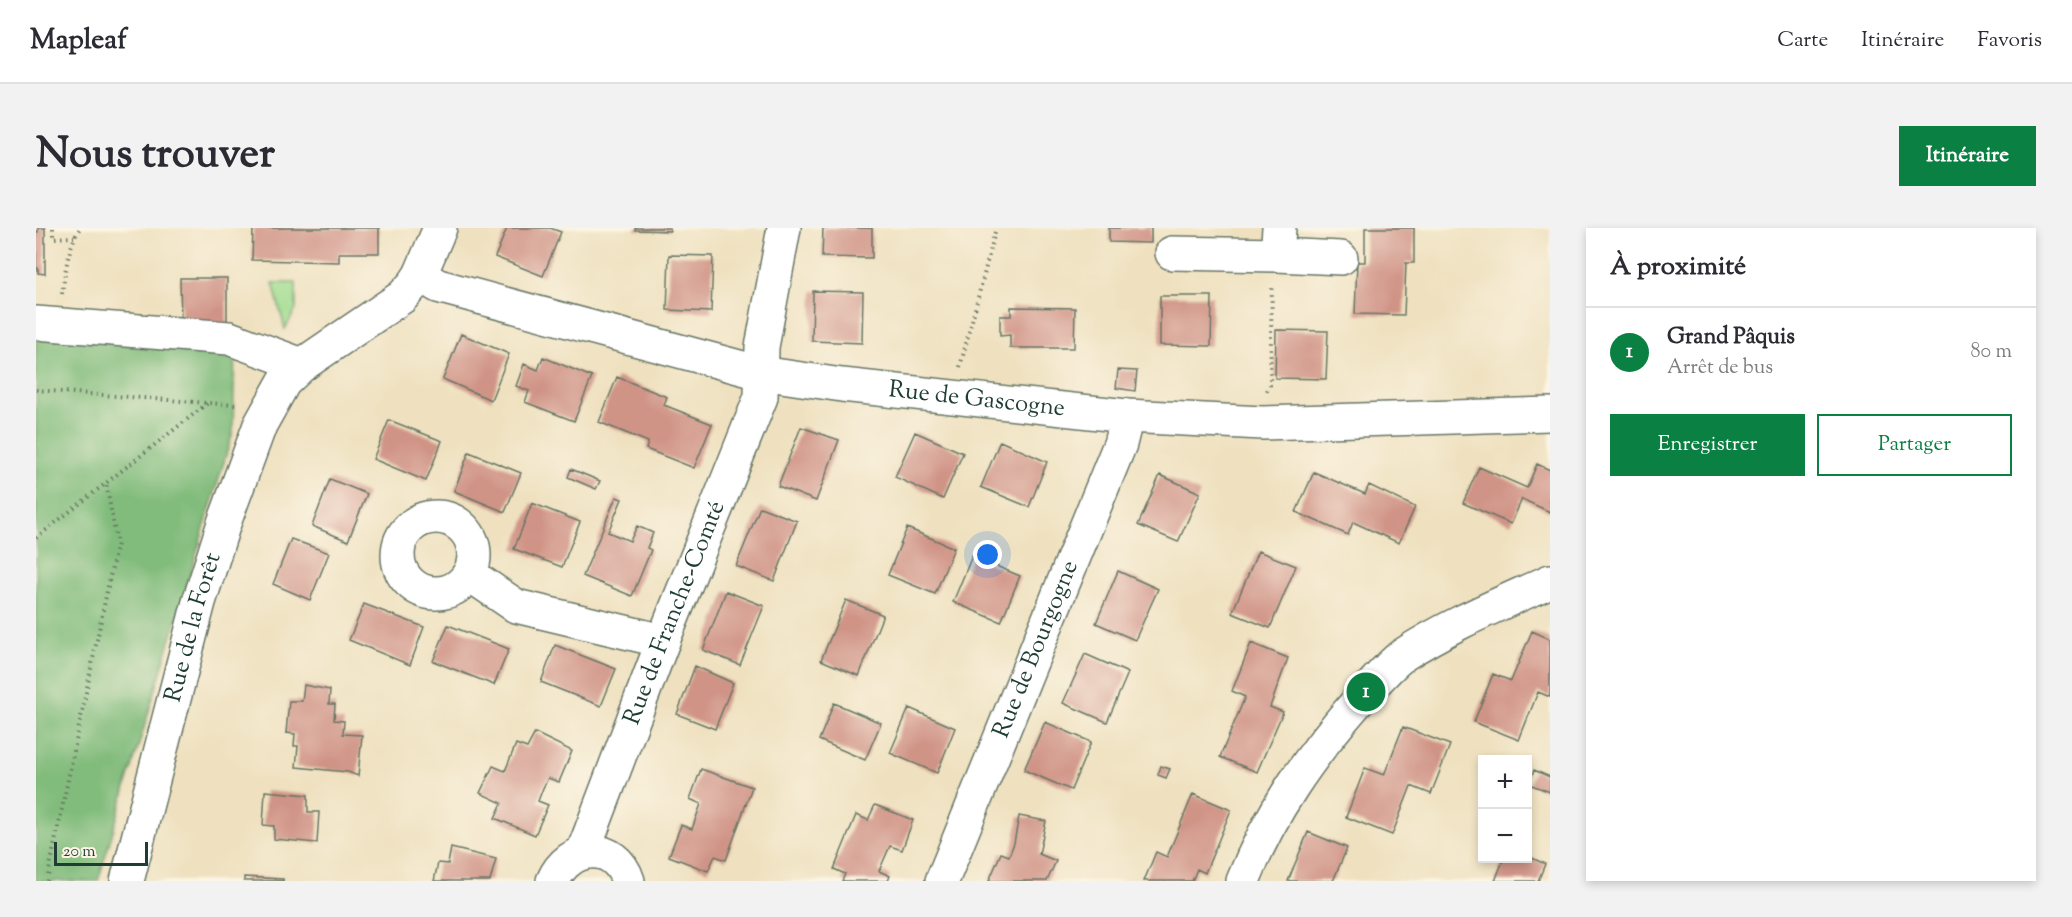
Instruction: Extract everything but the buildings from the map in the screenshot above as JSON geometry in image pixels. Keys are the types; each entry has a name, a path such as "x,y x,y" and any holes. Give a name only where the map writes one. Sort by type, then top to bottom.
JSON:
{"street":[{"path":"48,324 229,338 285,385 402,297 420,275 440,228"},
{"name":"Rue de Franche-Comté","path":"583,852 663,641 761,397 762,347 781,229"},
{"path":"1172,253 1278,242 1341,258"},
{"name":"Rue de Gascogne","path":"420,275 438,286 761,373 842,385 1127,416 1262,423 1550,414"},
{"name":"Rue de la Forêt","path":"127,881 199,602 248,453 285,385"},
{"name":"Rue de Bourgogne","path":"942,881 1120,444 1127,416"},
{"path":"469,574 516,606 663,641"},
{"path":"1243,881 1251,860 1290,789 1321,744 1366,692 1401,657 1448,628 1550,581"},
{"path":"553,881 567,859 583,852 602,853 615,859 624,870 628,881"}],"path":[{"path":"53,228 53,238 74,237"},
{"path":"48,324 74,237 80,228"},
{"path":"953,397 996,228"},
{"path":"1262,423 1260,404 1270,385 1273,277 1278,242"},
{"path":"36,390 209,403 285,385"},
{"path":"36,538 209,403"},
{"path":"47,881 117,543 106,483"}],"green space":[{"path":"273,283 296,283 296,309 285,329"},
{"path":"36,330 235,347 233,432 98,881 36,881"}],"place":[{"name":"Grand Pâquis","path":"1366,692"}]}
